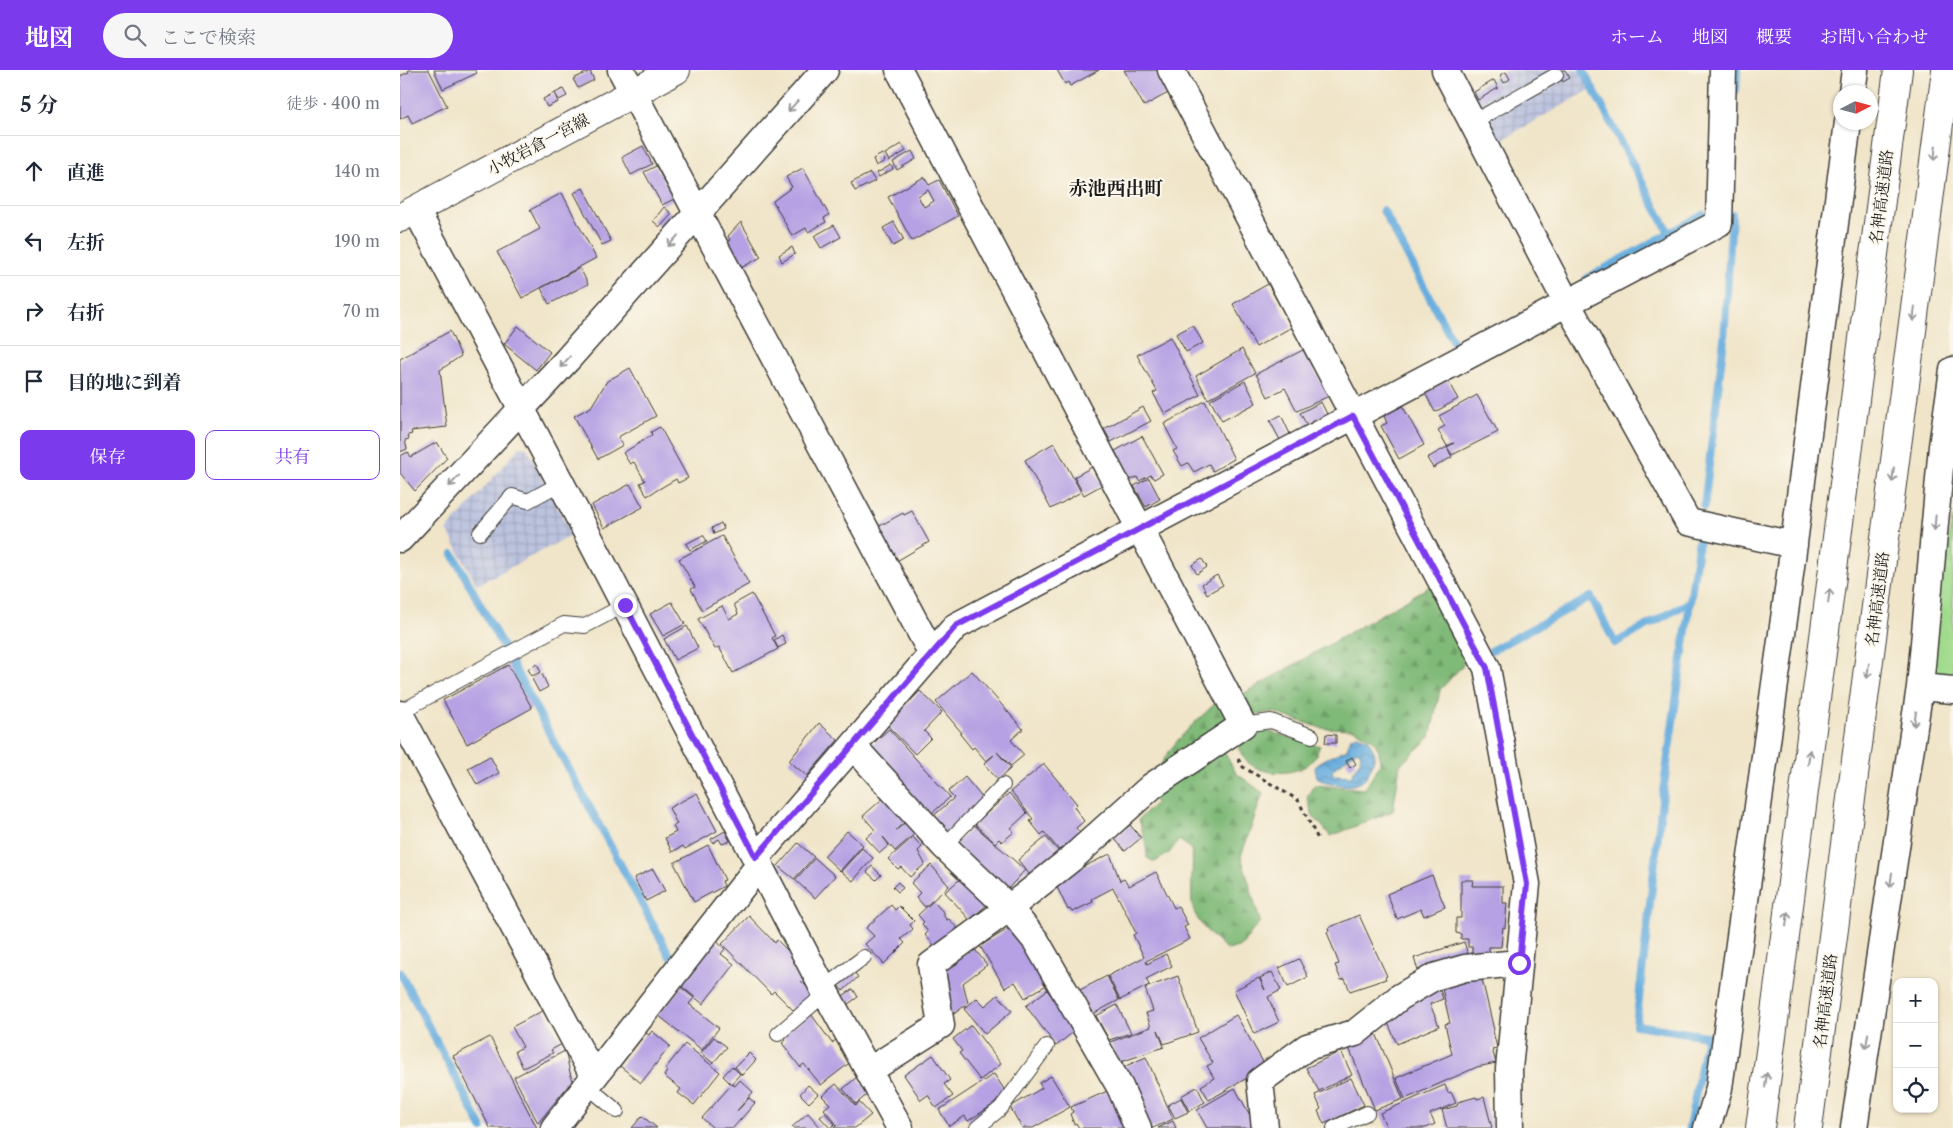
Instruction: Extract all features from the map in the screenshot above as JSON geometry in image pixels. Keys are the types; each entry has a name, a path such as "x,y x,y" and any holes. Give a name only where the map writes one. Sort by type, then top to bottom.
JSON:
{"main road":[{"name":"小牧岩倉一宮線","path":"408,214 676,70"},
{"name":"名神高速道路","path":"1760,1128 1898,70"},
{"name":"名神高速道路","path":"1808,1128 1946,70"}],"street":[{"path":"621,70 932,654"},
{"path":"400,539 521,410 825,70"},
{"path":"870,1070 941,1026 931,964 1010,908 1071,859 1152,786 1234,731 1138,530 899,70"},
{"path":"1171,70 1487,668 1527,884 1509,1069 1510,1128"},
{"path":"1445,70 1567,303 1688,522 1794,545"},
{"path":"554,1128 758,861 956,626 1719,223 1723,70"},
{"path":"1853,85 1855,70"},
{"path":"1707,1128 1718,1088 1794,545 1847,130"},
{"path":"408,214 562,483 824,991 870,1070 889,1123"},
{"path":"1854,1128 1920,687 1942,446 1953,370"},
{"path":"1920,687 1953,690"},
{"path":"403,724 590,1080"},
{"path":"853,746 944,846 1010,908 1036,941 1120,1087 1138,1128"},
{"path":"1265,1128 1260,1081 1291,1057 1307,1047 1355,1033 1400,997 1434,977 1465,968 1519,963"}],"lane":[{"path":"1473,122 1556,75"},
{"path":"480,533 512,496 528,501 562,483"},
{"path":"403,724 564,624 585,626 625,605"},
{"path":"1234,731 1271,721 1312,736"},
{"path":"944,846 1003,786"},
{"path":"778,1034 864,957"},
{"path":"977,1128 1001,1108 1048,1046"},
{"path":"590,1080 617,1111"},
{"path":"1334,1128 1367,1113"}],"path":[{"path":"1234,731 1243,767 1298,800 1318,838"}],"shaded area":[{"path":"1507,70 1579,70 1590,90 1496,143 1468,92"},
{"path":"520,447 527,448 572,535 477,585 447,530"}],"green space":[{"path":"1953,517 1953,678 1920,675"},
{"path":"1432,585 1468,653 1462,666 1440,690 1430,737 1400,765 1393,811 1331,836 1313,816 1307,797 1314,785 1365,789 1380,764 1379,750 1373,740 1354,729 1321,728 1273,712 1248,715 1238,697"},
{"path":"1220,699 1226,714 1227,726 1156,776 1167,754 1175,744"},
{"path":"1266,731 1320,746 1309,764 1300,769 1291,772 1269,772 1259,769 1244,758 1237,743 1249,733"},
{"path":"1222,748 1236,773 1263,793 1241,856 1260,921 1241,946 1228,950 1208,932 1195,914 1192,902 1192,854 1190,849 1179,840 1169,853 1155,862 1147,858 1146,845 1139,819 1156,803 1151,796"}],"water":[{"path":"1357,735 1368,739 1375,754 1367,775 1362,781 1349,785 1320,780 1317,777 1315,768 1319,762 1347,749 1351,737","holes":["1357,750 1361,753 1360,761 1351,776 1333,775 1332,770"]}],"building":[{"path":"408,70 429,70 447,106 412,123 408,115 400,119 400,76 409,72"},
{"path":"434,70 475,70 477,73 443,89"},
{"path":"1057,70 1099,70 1070,86 1068,82 1065,84"},
{"path":"1124,70 1158,70 1170,92 1144,106"},
{"path":"1565,70 1570,78 1563,82 1558,72"},
{"path":"590,71 594,80 578,88 573,79"},
{"path":"1506,72 1510,79 1504,83 1500,75"},
{"path":"1494,80 1498,88 1478,100 1474,92"},
{"path":"563,89 567,96 559,100 555,93"},
{"path":"554,93 558,102 547,107 543,99"},
{"path":"902,144 906,151 889,161 885,154"},
{"path":"643,146 652,164 631,175 622,157"},
{"path":"912,151 916,159 897,170 893,162"},
{"path":"882,154 885,161 876,166 873,159"},
{"path":"891,165 893,169 879,177 877,173"},
{"path":"656,166 674,199 662,205 644,172"},
{"path":"803,168 829,215 824,218 826,222 808,232 806,228 792,236 773,201 792,187 786,177"},
{"path":"870,173 875,181 855,191 851,183"},
{"path":"924,177 929,185 939,180 958,216 912,241 888,197","holes":["928,190 934,201 924,207 918,196"]},
{"path":"583,188 611,241 602,245 574,193"},
{"path":"562,193 596,258 522,298 497,252 540,229 530,210"},
{"path":"664,207 672,214 660,227 653,221"},
{"path":"741,222 761,257 739,269 725,243 730,240 728,236"},
{"path":"894,222 904,240 893,246 883,228"},
{"path":"834,225 841,237 821,248 814,236"},
{"path":"792,247 795,254 782,262 779,255"},
{"path":"580,268 588,284 549,304 541,288"},
{"path":"1268,284 1292,327 1256,347 1233,304"},
{"path":"1193,325 1203,343 1186,352 1176,334"},
{"path":"518,326 550,352 536,370 504,344"},
{"path":"450,331 461,356 440,370 447,427 411,431 412,434 408,435 409,439 405,440 407,449 400,452 400,359"},
{"path":"1170,337 1200,395 1165,414 1153,393 1157,391 1137,355"},
{"path":"1242,349 1255,373 1208,399 1196,376"},
{"path":"1303,350 1329,396 1297,411 1285,388 1268,397 1256,374"},
{"path":"630,368 656,416 618,437 623,445 598,459 574,416 591,407 607,381"},
{"path":"1447,380 1458,399 1435,412 1425,393"},
{"path":"1245,381 1256,403 1222,421 1210,400"},
{"path":"1477,395 1498,432 1452,455 1447,447 1454,443 1447,446 1438,430 1445,426 1439,416"},
{"path":"1205,401 1234,459 1213,471 1209,464 1194,472 1188,463 1182,466 1173,451 1177,449 1164,424"},
{"path":"1321,402 1327,414 1307,425 1300,413"},
{"path":"1402,405 1424,445 1399,459 1381,426 1387,423 1384,416"},
{"path":"1143,407 1151,421 1111,442 1104,429"},
{"path":"1281,415 1290,434 1280,440 1270,421"},
{"path":"660,427 688,478 678,483 676,479 647,496 640,483 645,481 634,462 630,464 623,453 652,435 651,432"},
{"path":"1142,436 1163,474 1154,479 1151,475 1139,481 1137,477 1131,480 1128,475 1126,477 1115,459 1118,457 1115,451"},
{"path":"437,442 447,458 415,491 400,473 400,456 408,452 411,457"},
{"path":"1054,443 1081,492 1051,509 1025,460"},
{"path":"1447,447 1452,457 1433,468 1427,458"},
{"path":"1092,467 1102,485 1084,495 1074,477"},
{"path":"1149,478 1160,499 1146,507 1134,486"},
{"path":"630,484 643,507 604,528 592,505"},
{"path":"912,511 929,542 895,562 876,528 903,513 904,515"},
{"path":"721,523 724,529 714,534 712,528"},
{"path":"703,535 707,541 690,550 686,544"},
{"path":"722,536 749,584 702,610 691,589 695,587 679,559"},
{"path":"1202,559 1207,567 1197,574 1192,565"},
{"path":"1217,575 1223,585 1207,594 1202,584"},
{"path":"752,594 775,636 772,638 778,649 733,673 719,647 715,649 698,619 722,606 729,619 738,614 734,604"},
{"path":"672,602 685,624 663,636 650,614"},
{"path":"687,626 698,648 675,660 664,639"},
{"path":"782,635 786,644 778,648 774,640"},
{"path":"537,664 541,672 532,676 528,669"},
{"path":"508,665 532,708 467,744 443,700"},
{"path":"972,671 1023,729 1011,740 1024,755 1011,766 997,752 1011,768 998,780 984,764 994,755 986,761 974,747 972,749 960,734 962,733 936,702"},
{"path":"542,674 548,687 539,692 532,679"},
{"path":"920,691 942,712 924,731 931,738 915,754 887,725"},
{"path":"819,723 838,740 807,776 789,761"},
{"path":"889,729 950,797 929,816 868,748"},
{"path":"1326,734 1336,735 1336,743 1325,743"},
{"path":"490,756 499,773 477,785 468,768"},
{"path":"1352,757 1356,764 1350,768 1346,761"},
{"path":"1044,764 1077,804 1074,807 1084,821 1076,828 1080,833 1059,850 1044,832 1041,835 1030,821 1033,819 1011,791"},
{"path":"965,777 984,800 945,834 931,818 954,798 948,792"},
{"path":"697,793 717,831 685,849 683,846 672,852 665,838 676,832 673,826 677,824 669,808"},
{"path":"1009,793 1027,813 1011,828 1014,832 1002,842 999,839 995,843 975,824"},
{"path":"888,794 909,818 896,830 910,819 919,830 895,851 883,837 889,845 880,853 866,838 875,830 863,816"},
{"path":"974,825 1025,870 1006,891 955,845"},
{"path":"1130,825 1141,838 1125,851 1114,838"},
{"path":"725,831 730,841 722,844 719,839 713,843 711,839"},
{"path":"847,831 863,845 840,871 824,856"},
{"path":"913,837 922,847 918,851 925,864 910,877 901,867 898,869 888,859"},
{"path":"1046,837 1059,852 1030,875 1018,860"},
{"path":"798,843 814,857 794,879 778,866"},
{"path":"708,845 725,880 722,881 724,886 694,902 674,863"},
{"path":"862,848 873,858 853,881 841,871"},
{"path":"1110,854 1120,881 1124,879 1129,886 1156,872 1174,908 1178,906 1188,925 1184,927 1190,939 1146,961 1147,964 1166,954 1172,966 1146,979 1149,985 1120,1000 1108,976 1144,957 1133,935 1136,933 1116,893 1113,888 1092,899 1093,902 1072,912 1070,909 1068,910 1054,881"},
{"path":"815,858 835,876 815,898 795,880"},
{"path":"931,865 949,886 925,907 916,897 920,893 911,883"},
{"path":"872,866 881,875 876,880 867,872"},
{"path":"653,869 665,891 646,901 634,878"},
{"path":"965,875 993,899 970,920 945,892"},
{"path":"1432,875 1445,907 1424,916 1421,909 1397,919 1387,894"},
{"path":"1461,880 1473,880 1472,886 1503,886 1503,903 1507,903 1505,928 1503,927 1501,947 1489,947 1489,960 1472,956 1472,947 1468,947 1468,939 1461,939 1461,934 1456,933 1456,918 1461,918"},
{"path":"898,882 903,888 898,892 893,887"},
{"path":"933,901 945,914 943,915 947,920 949,919 960,931 943,944 940,941 935,946 925,935 928,932 922,924 924,922 918,915"},
{"path":"891,905 895,910 899,906 914,921 910,925 913,929 901,939 905,943 884,964 865,944 874,936 866,928"},
{"path":"1359,915 1387,976 1385,977 1386,979 1350,991 1345,979 1341,980 1335,965 1339,964 1327,932 1329,931 1328,928"},
{"path":"749,916 775,943 777,940 803,966 808,975 801,981 815,995 795,1012 774,991 771,994 722,944"},
{"path":"1013,926 1048,984 1025,998 1015,982 1005,988 980,946"},
{"path":"715,940 725,949 721,954 734,964 703,1004 680,985"},
{"path":"1464,942 1470,960 1420,977 1414,958"},
{"path":"973,947 987,965 963,983 968,1003 950,1017 936,976"},
{"path":"1299,959 1308,977 1288,987 1279,968"},
{"path":"852,970 858,977 843,991 837,984"},
{"path":"1272,972 1281,990 1268,997 1279,1022 1254,1034 1234,990 1259,978 1265,990 1260,978"},
{"path":"1481,975 1494,1030 1497,1048 1492,1049 1496,1063 1477,1067 1405,1099 1396,1078 1452,1054 1445,1024 1450,1023 1441,984"},
{"path":"1107,976 1119,1000 1091,1015 1078,991"},
{"path":"1178,976 1198,1032 1164,1044 1158,1030 1164,1047 1118,1063 1110,1042 1151,1027 1146,1013 1153,1011 1145,988"},
{"path":"681,987 694,998 689,1004 719,1028 702,1050 658,1015"},
{"path":"1439,988 1443,999 1430,1004 1439,1026 1397,1044 1385,1016"},
{"path":"853,989 858,997 844,1007 838,999"},
{"path":"1047,990 1077,1029 1056,1046 1026,1006"},
{"path":"998,995 1012,1011 985,1034 964,1009 977,998 985,1006"},
{"path":"1117,1005 1131,1033 1109,1040 1096,1016"},
{"path":"544,1010 562,1044 551,1050 553,1053 523,1068 515,1051 523,1047 512,1027"},
{"path":"811,1014 832,1043 836,1040 852,1061 821,1085 804,1064 800,1067 782,1043 786,1040 782,1035"},
{"path":"1236,1015 1266,1067 1209,1100 1201,1086 1214,1078 1207,1066 1213,1063 1198,1038"},
{"path":"971,1025 1001,1064 980,1080 959,1053 962,1051 953,1039"},
{"path":"652,1031 670,1046 641,1083 620,1066 646,1033 649,1035"},
{"path":"1375,1031 1403,1099 1375,1110 1347,1043"},
{"path":"490,1037 537,1128 490,1128 453,1056"},
{"path":"714,1037 727,1047 713,1063 701,1053"},
{"path":"685,1044 720,1072 694,1105 678,1093 681,1089 664,1076 667,1071 665,1069"},
{"path":"565,1051 572,1081 538,1123 514,1077"},
{"path":"1341,1051 1352,1075 1319,1091 1306,1068"},
{"path":"749,1053 756,1060 742,1075 735,1067"},
{"path":"933,1055 950,1080 944,1084 953,1096 936,1108 928,1095 921,1100 904,1075"},
{"path":"1146,1057 1173,1119 1153,1128 1145,1128 1119,1069"},
{"path":"732,1066 740,1074 731,1084 723,1076"},
{"path":"994,1074 1008,1095 968,1121 965,1116 949,1126 939,1110"},
{"path":"1051,1076 1070,1107 1033,1128 1022,1128 1010,1107 1042,1088 1039,1083"},
{"path":"857,1077 870,1092 856,1104 843,1089"},
{"path":"1351,1078 1364,1105 1324,1124 1318,1111 1321,1109 1315,1095"},
{"path":"740,1080 753,1092 737,1111 749,1098 755,1103 733,1128 713,1128 702,1118 732,1084 735,1086"},
{"path":"836,1084 856,1106 859,1102 871,1115 855,1128 834,1128 837,1125 824,1109 830,1104 822,1096"},
{"path":"808,1085 818,1094 809,1103 800,1094"},
{"path":"1445,1085 1448,1093 1451,1092 1456,1103 1430,1114 1435,1124 1426,1128 1387,1128 1380,1113"},
{"path":"1197,1087 1205,1102 1189,1111 1181,1096"},
{"path":"1235,1088 1257,1128 1207,1128 1197,1110"},
{"path":"1112,1089 1129,1128 1079,1128 1076,1123 1074,1124 1070,1114 1073,1112 1071,1107"},
{"path":"1476,1097 1477,1099 1484,1097 1492,1128 1447,1128 1442,1110 1457,1106 1458,1102"},
{"path":"1181,1098 1188,1112 1175,1118 1168,1105"},
{"path":"808,1113 821,1128 792,1127"},
{"path":"825,1113 835,1124 830,1128 820,1117"},
{"path":"642,1116 657,1128 632,1128"},
{"path":"1173,1121 1176,1128 1158,1128"}],"waterway":[{"path":"1583,70 1669,233"},
{"path":"1736,90 1737,70"},
{"path":"1383,210 1456,347 1464,343"},
{"path":"1704,507 1724,339 1732,214"},
{"path":"1587,278 1703,215"},
{"path":"1689,1128 1707,1036 1636,1025 1663,792 1699,539"},
{"path":"453,554 503,647"},
{"path":"1492,650 1591,597 1615,643 1690,602"},
{"path":"512,664 670,956"},
{"path":"400,972 482,1128"}],"district":[{"name":"赤池西出町","path":"1116,188"}],"route":[{"path":"625,605 756,857 956,626 1353,416 1487,668 1527,884 1519,963"}]}
